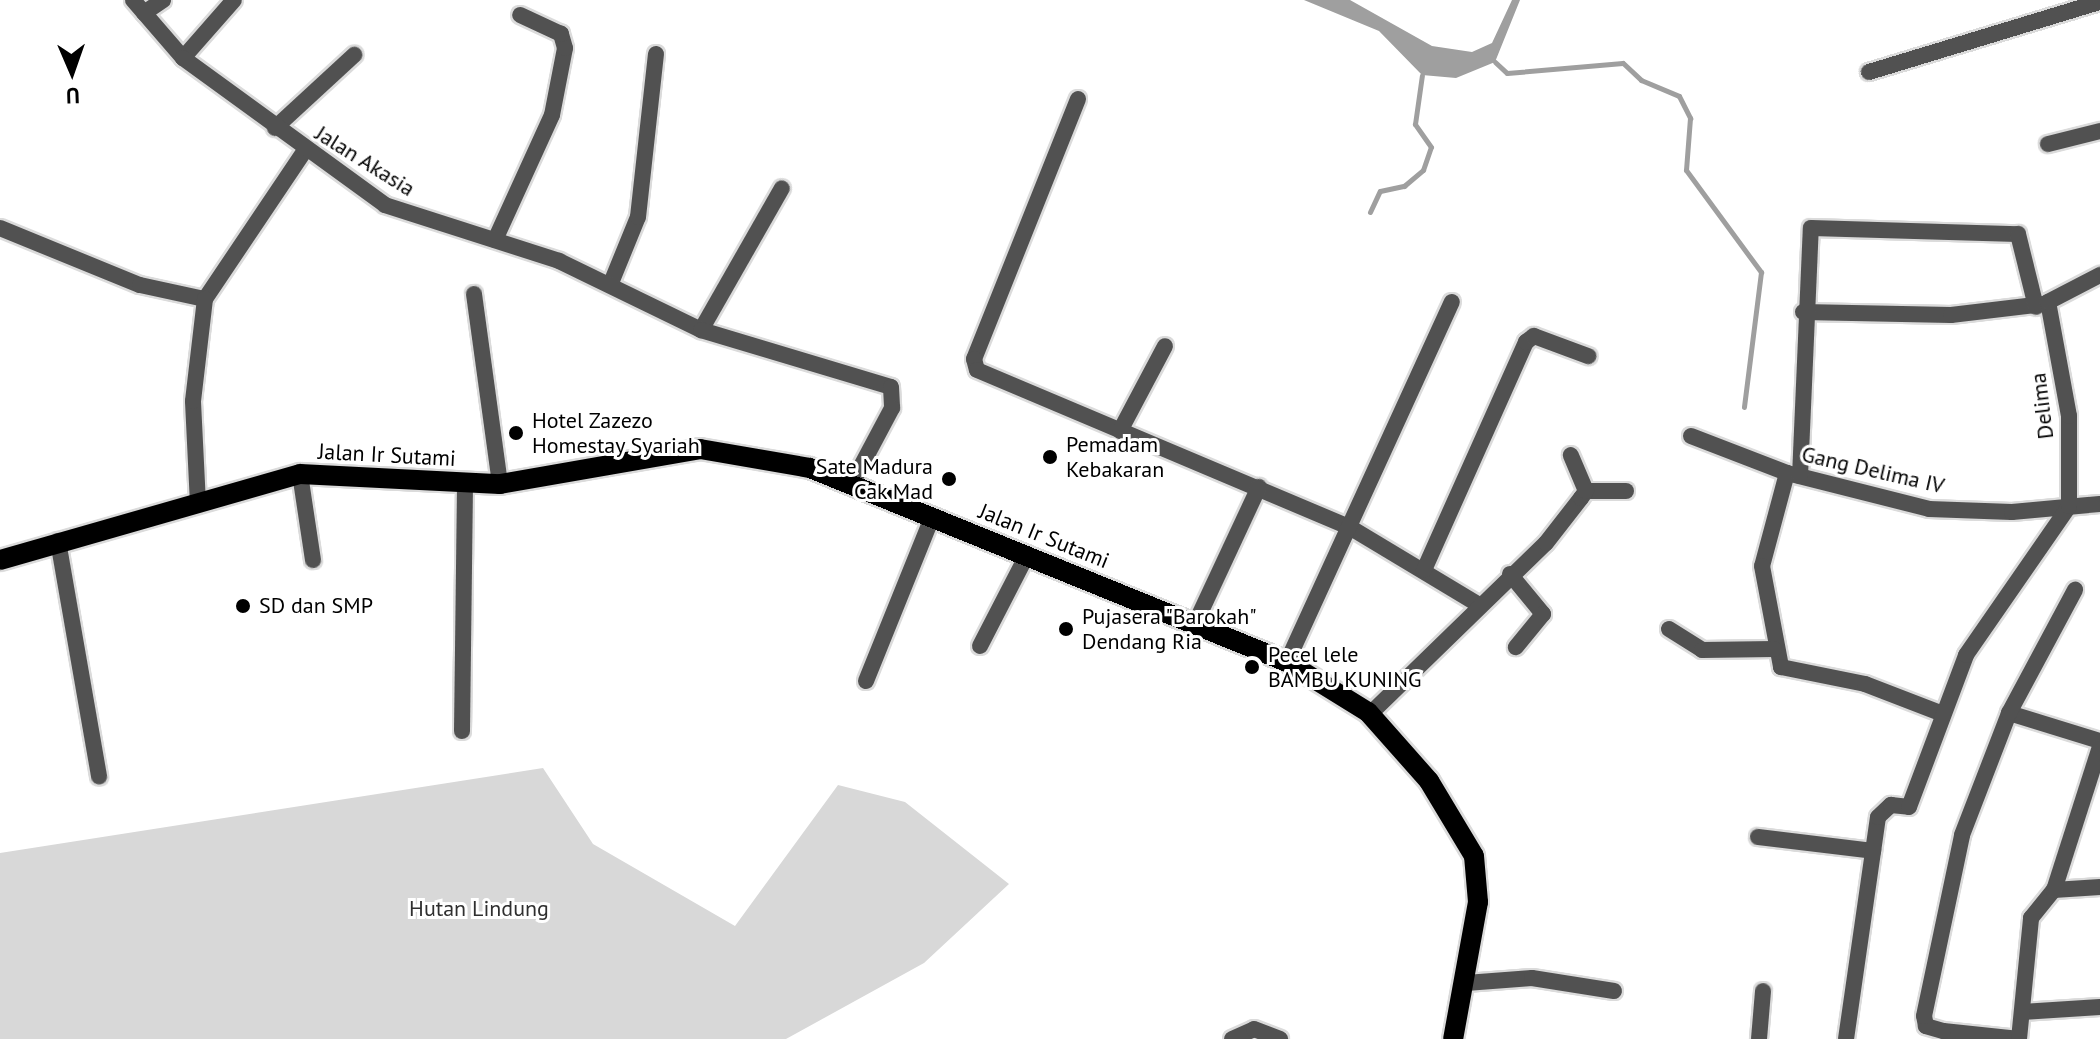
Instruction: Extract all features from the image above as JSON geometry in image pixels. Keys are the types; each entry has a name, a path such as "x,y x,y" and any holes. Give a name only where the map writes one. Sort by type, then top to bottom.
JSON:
{"main road":[{"name":"Jalan Ir Sutami","path":"0,560 300,474 500,484 700,449 763,455 851,485 1196,622 1287,662 1370,714 1429,781 1474,856 1478,902 1466,983 1453,1039"}],"street":[{"name":"Jalan Akasia","path":"133,0 183,58 305,150 385,205 495,240 611,283 701,330 891,387 892,408 851,485"},
{"path":"144,13 163,0"},
{"path":"183,58 234,0"},
{"path":"1869,72 2100,2"},
{"path":"495,240 552,115 565,48 561,34 520,15"},
{"path":"611,283 638,217 656,54"},
{"path":"275,128 354,55"},
{"path":"1078,99 974,365 1014,391 1259,487 1351,528 1479,605"},
{"path":"2048,144 2100,131"},
{"path":"198,504 193,401 205,299 305,150"},
{"path":"701,330 782,188"},
{"name":"Delima","path":"1803,312 1808,231 1815,227 2018,234 2042,304 2069,416 2069,506"},
{"path":"0,228 140,285 205,299"},
{"path":"1940,713 1865,684 1787,671 1774,649 1762,566 1793,475 1803,312 1951,315 2042,304 2100,275"},
{"path":"474,294 500,484"},
{"path":"1287,662 1452,302"},
{"path":"1424,570 1526,342 1534,336 1588,356"},
{"path":"1120,431 1165,346"},
{"name":"Gang Delima IV","path":"1691,436 1793,475 1929,509 2100,504"},
{"path":"1571,455 1586,491"},
{"path":"300,474 313,560"},
{"path":"462,731 465,483"},
{"path":"1196,622 1259,487"},
{"path":"1370,714 1510,574 1586,491 1626,491"},
{"path":"1846,1039 1873,851 1883,808 1909,807 1940,713 1966,655 2069,506"},
{"path":"866,681 932,518"},
{"path":"58,541 99,776"},
{"path":"980,646 1027,555"},
{"path":"1510,574 1543,614 1516,647"},
{"path":"2009,713 2100,744 2054,890 2031,918 2019,1039 1943,1031 1926,1026 1924,1016 1944,894 2009,713 2075,590"},
{"path":"1669,629 1702,650 1774,649"},
{"path":"1758,837 1873,851"},
{"path":"2054,890 2100,887"},
{"path":"1466,983 1532,978 1614,991"},
{"path":"1759,1039 1763,991"},
{"path":"2022,1012 2100,1007"},
{"path":"1232,1037 1254,1029 1280,1039"}],"green space":[{"name":"Hutan Lindung","path":"543,768 593,844 735,926 838,785 905,802 1009,884 924,963 786,1039 0,1039 0,853"}],"shaded area":[{"path":"1304,0 1350,0 1432,46 1472,52 1492,43 1512,0 1520,0 1495,62 1456,78 1422,75 1379,31"}],"waterway":[{"path":"1495,62 1507,73 1623,63 1641,80 1679,96 1690,118 1686,170 1761,272 1744,407"},
{"path":"1370,212 1380,191 1404,186 1423,170 1431,147 1415,124 1422,75"}],"place":[{"name":"Hotel Zazezo Homestay Syariah","path":"516,433"},
{"name":"Pemadam Kebakaran","path":"1050,457"},
{"name":"Sate Madura Cak Mad","path":"949,479"},
{"name":"SD dan SMP","path":"243,606"},
{"name":"Pujasera \"Barokah\" Dendang Ria","path":"1066,629"},
{"name":"Pecel lele BAMBU KUNING","path":"1252,667"}]}
